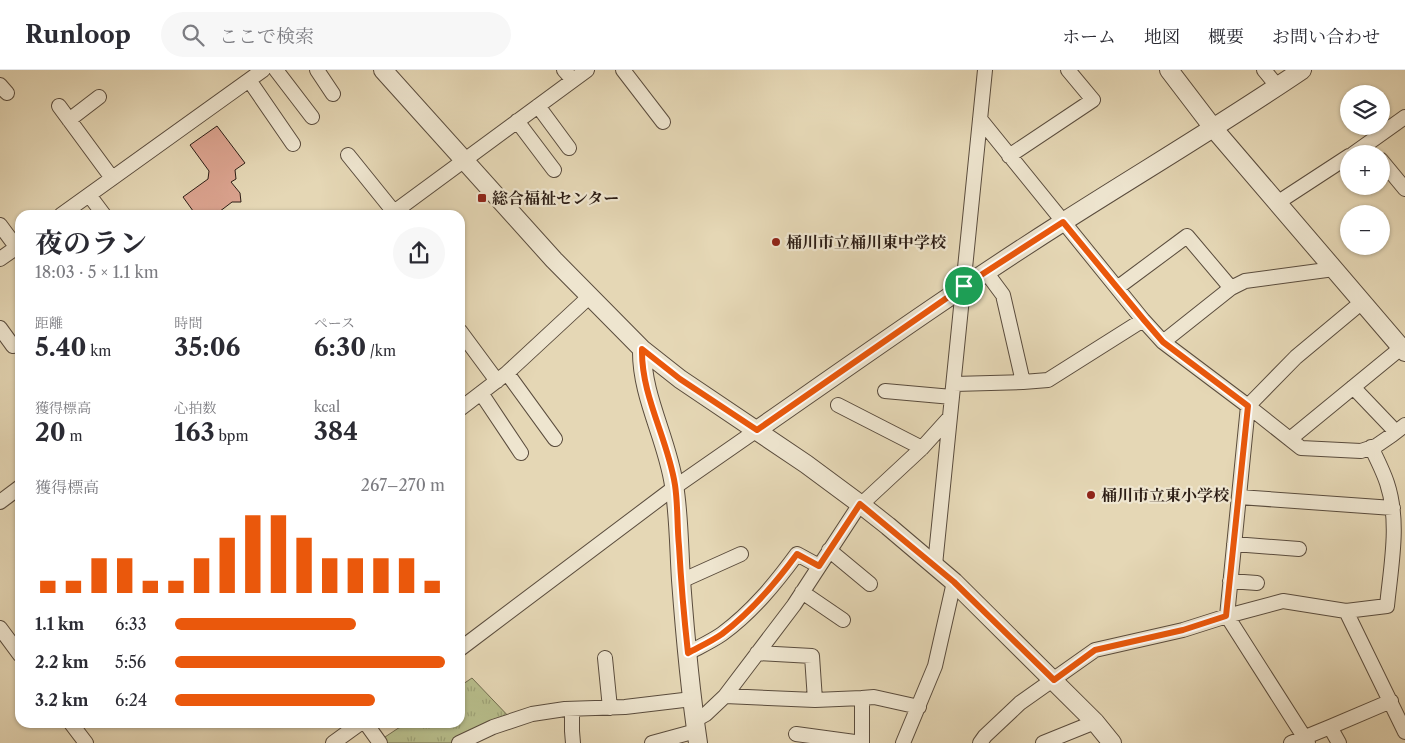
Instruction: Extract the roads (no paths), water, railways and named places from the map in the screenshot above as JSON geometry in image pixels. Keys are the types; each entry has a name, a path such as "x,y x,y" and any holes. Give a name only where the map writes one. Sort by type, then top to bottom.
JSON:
{"street":[{"path":"70,210 263,70"},
{"path":"276,70 312,117"},
{"path":"317,70 333,94"},
{"path":"383,70 554,260 642,349 680,379 757,430 860,504 935,565 1054,680 1095,722 1112,743"},
{"path":"397,210 538,106 569,75 587,70"},
{"path":"623,70 663,122"},
{"path":"935,565 985,70"},
{"path":"1009,156 1093,100 1068,70"},
{"path":"1169,70 1214,129 1403,350 1353,387 1290,439"},
{"path":"1264,70 1278,87"},
{"path":"465,645 675,487 964,286 1063,222 1214,129 1302,70"},
{"path":"249,80 293,144"},
{"path":"70,120 99,97"},
{"path":"59,106 112,178"},
{"path":"538,106 569,148"},
{"path":"980,119 1163,342 1301,448 1361,451 1376,446 1401,428 1353,387"},
{"path":"1376,145 1404,120"},
{"path":"517,121 554,170"},
{"path":"348,155 389,210"},
{"path":"1277,203 1340,162"},
{"path":"1390,171 1405,189"},
{"path":"89,195 100,210"},
{"path":"0,225 15,243"},
{"path":"1117,288 1187,236 1232,288"},
{"path":"0,259 15,250"},
{"path":"1163,342 1232,288 1245,281 1334,269"},
{"path":"986,272 1003,295 1023,382"},
{"path":"465,405 502,377 589,297"},
{"path":"1306,740 1226,616 1248,406 1296,357 1362,302"},
{"path":"885,391 953,391 1048,380 1144,320"},
{"path":"0,328 13,346"},
{"path":"465,336 555,439"},
{"path":"642,349 644,381 671,465 675,487 681,581 696,731"},
{"path":"481,393 521,453"},
{"path":"838,405 922,448"},
{"path":"652,743 696,731 706,714 725,696 794,605 860,504 922,448 950,417"},
{"path":"980,743 1020,703 1095,650 1183,630 1283,601 1346,611 1388,606 1395,525 1387,482 1372,447"},
{"path":"0,502 15,491"},
{"path":"1239,497 1393,508"},
{"path":"1234,544 1299,549"},
{"path":"829,550 870,584"},
{"path":"681,581 740,554"},
{"path":"688,653 721,635 754,608 778,581 797,554 819,566"},
{"path":"1230,581 1257,582"},
{"path":"903,743 935,666 954,582"},
{"path":"802,592 843,620"},
{"path":"1346,611 1405,732"},
{"path":"0,628 15,648"},
{"path":"757,653 812,656 815,700"},
{"path":"605,658 610,708"},
{"path":"725,696 815,700 874,698 919,707"},
{"path":"796,734 862,743 862,698"},
{"path":"459,743 493,727 532,714 692,699"},
{"path":"1290,743 1306,740 1330,727 1391,701"},
{"path":"572,709 573,743"},
{"path":"1043,743 1067,738 1095,722"},
{"path":"1330,727 1339,743"},
{"path":"75,728 86,743"},
{"path":"334,743 355,728"},
{"path":"369,728 380,743"}],"place":[{"name":"総合福祉センター","path":"482,198"},
{"name":"桶川市立桶川東中学校","path":"776,242"},
{"name":"桶川市立東小学校","path":"1091,495"}]}
